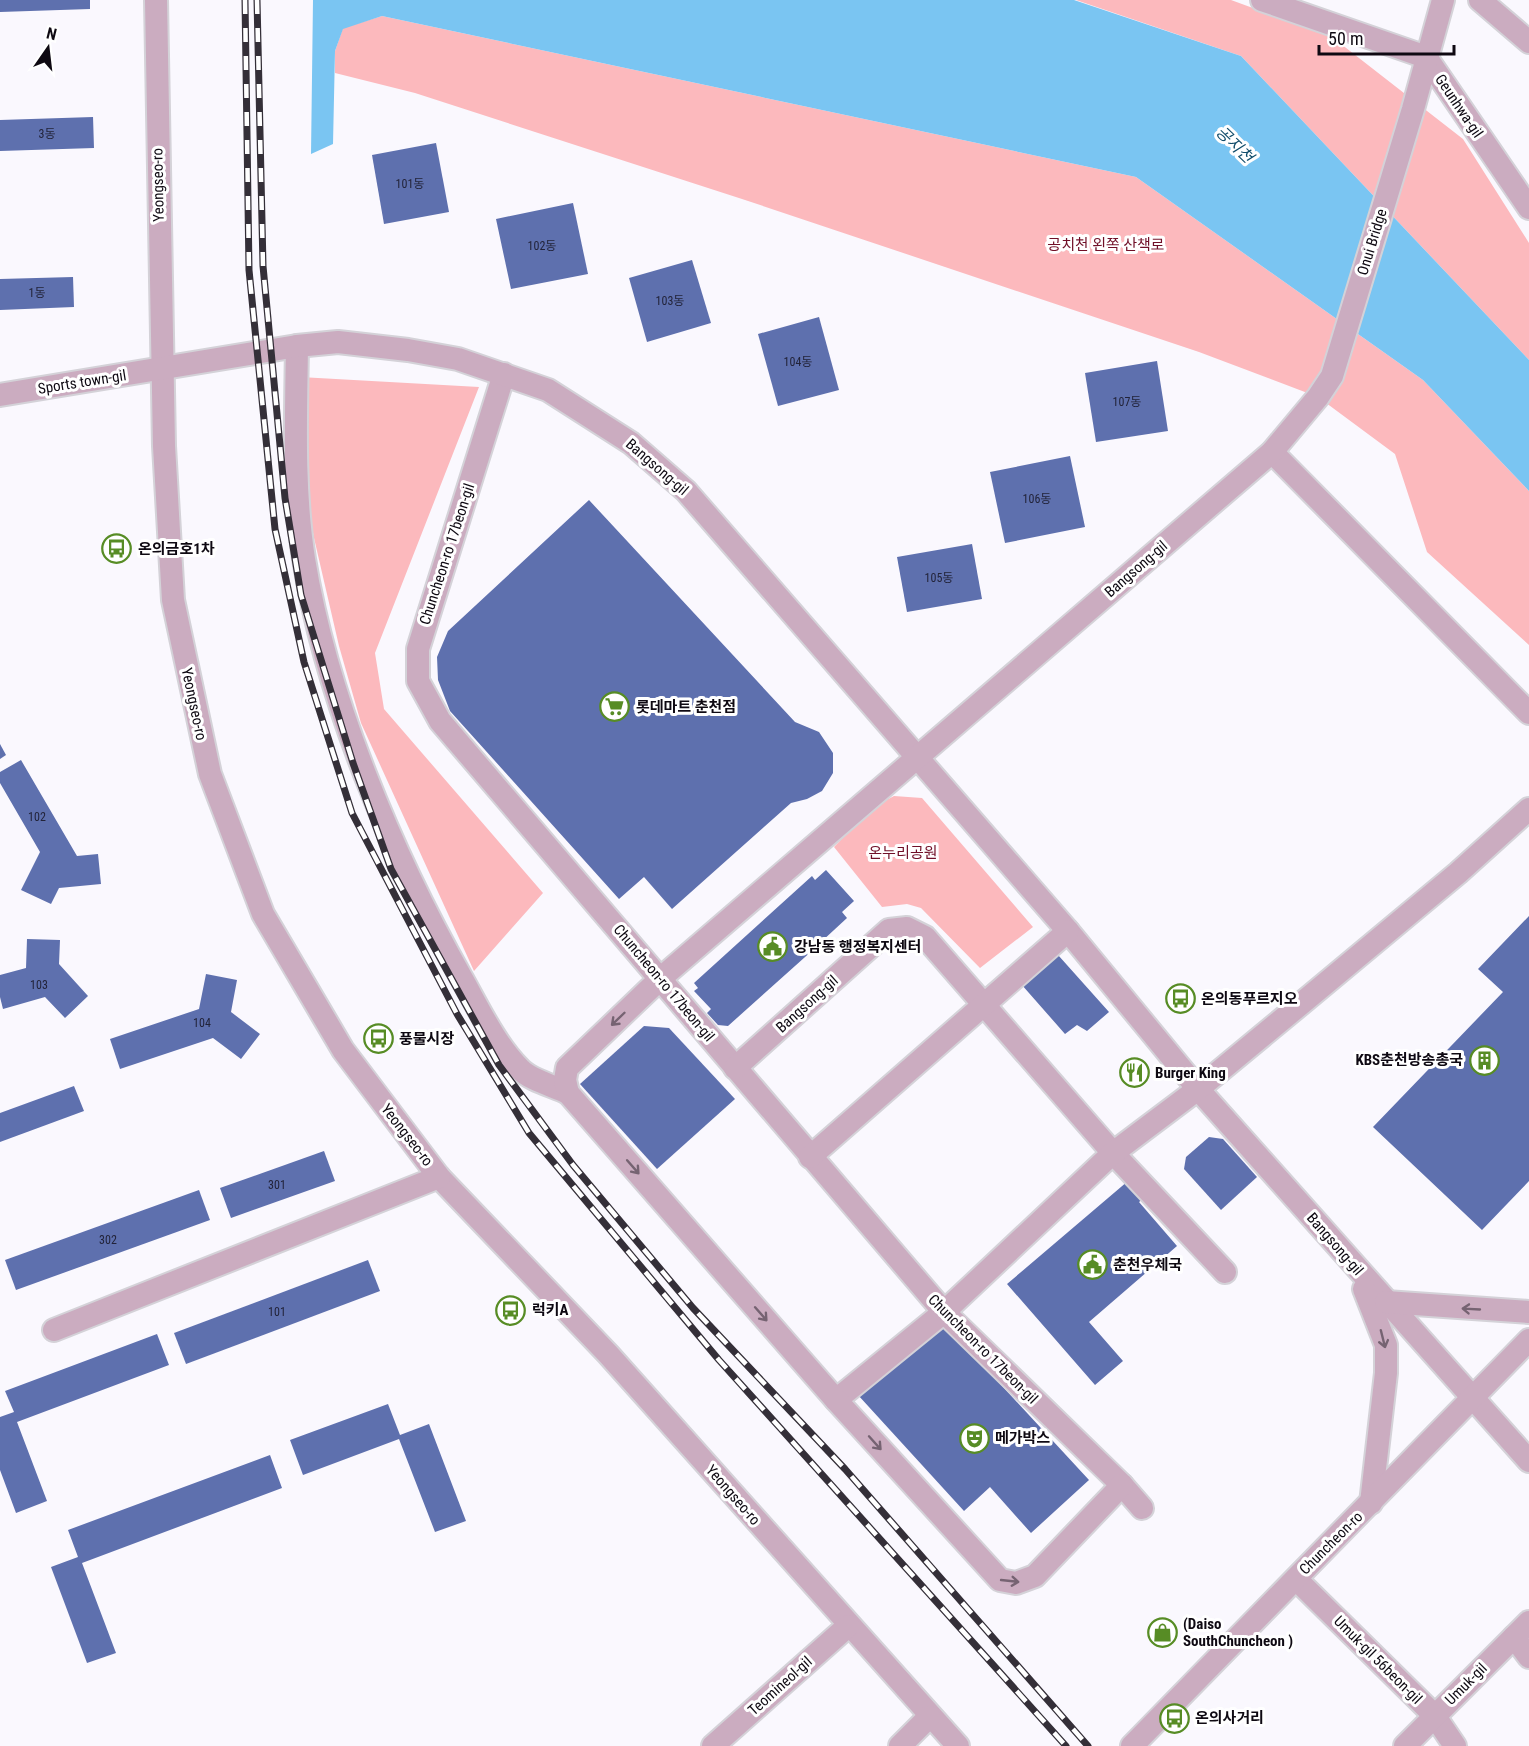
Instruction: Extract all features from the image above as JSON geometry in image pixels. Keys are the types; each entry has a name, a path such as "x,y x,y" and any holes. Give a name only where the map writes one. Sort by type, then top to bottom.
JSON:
{"street":[{"name":"Yeongseo-ro","path":"156,0 164,446 173,600 210,774 226,823 263,914 343,1050 440,1177 608,1354 929,1717 958,1746"},
{"name":"Geunhwa-gil","path":"1262,0 1426,57 1529,208"},
{"path":"1426,57 1443,0"},
{"path":"1480,0 1529,42"},
{"name":"Onui Bridge","path":"1332,376 1413,110 1426,57"},
{"name":"Bangsong-gil","path":"297,346 338,342 408,350 458,359 548,390 631,443 686,491 1068,931 1197,1089 1529,1461"},
{"path":"164,369 297,346 297,501 304,560 318,621 348,723 392,841 419,901 489,1025 520,1070 568,1093 836,1400 1000,1580 1016,1583 1035,1576 1122,1485"},
{"name":"Sports town-gil","path":"0,395 164,369"},
{"name":"Chuncheon-ro 17beon-gil","path":"504,374 421,635 416,663 418,681 440,721 944,1312 1122,1485 1142,1508"},
{"name":"Bangsong-gil","path":"661,978 1272,452 1332,376"},
{"path":"1272,452 1529,713"},
{"path":"836,1400 944,1312 1113,1153 1197,1089 1458,873 1529,809"},
{"name":"Bangsong-gil","path":"735,1068 889,930 907,928 925,937 1113,1153 1225,1272"},
{"path":"810,1157 1068,931"},
{"path":"568,1093 565,1080 567,1068 661,978"},
{"path":"54,1330 440,1177"},
{"path":"1353,1265 1377,1318 1386,1345 1386,1373 1371,1503"},
{"path":"1386,1302 1529,1312"},
{"name":"Chuncheon-ro","path":"1142,1743 1296,1579 1529,1340"},
{"name":"Umuk-gil 56beon-gil","path":"1296,1579 1434,1715 1455,1746"},
{"name":"Teomineol-gil","path":"713,1746 848,1626"},
{"path":"1522,1629 1529,1657"},
{"name":"Umuk-gil","path":"1405,1746 1522,1629"},
{"path":"900,1746 929,1717"}],"green space":[{"path":"1076,0 1231,0 1332,37 1463,139 1529,243 1529,360 1241,56"},
{"name":"공치천 왼쪽 산책로","path":"382,16 1136,177 1423,380 1529,491 1529,645 1427,552 1395,454 1318,397 1199,352 742,199 415,93 335,73 335,51 343,28"},
{"path":"300,377 479,387 375,653 384,709 543,893 474,971 361,723 339,646 314,538 297,444"},
{"name":"온누리공원","path":"894,796 922,798 1033,927 980,968 921,908 907,904 882,907 834,847 871,808"}],"water":[{"name":"공지천","path":"313,0 1074,0 1241,56 1529,360 1529,491 1423,380 1136,177 382,16 343,29 335,51 333,144 311,154"}],"building":[{"path":"0,0 90,0 90,9 0,12"},
{"path":"93,117 94,148 0,151 0,120"},
{"path":"436,143 449,212 384,224 372,155"},
{"path":"573,203 588,274 511,289 496,219"},
{"path":"692,260 711,323 647,342 629,278"},
{"path":"73,277 74,307 0,310 0,279"},
{"path":"819,317 839,390 778,406 758,334"},
{"path":"1157,361 1168,431 1096,442 1085,373"},
{"path":"1070,456 1085,527 1005,543 990,472"},
{"name":"롯데마트 춘천점","path":"589,500 795,722 819,732 833,753 833,773 822,791 807,799 791,803 672,909 644,877 619,899 450,711 438,680 437,657 448,631"},
{"path":"972,544 982,599 907,612 897,557"},
{"path":"0,744 6,755 0,759"},
{"path":"21,760 77,856 98,854 101,884 59,888 51,904 21,890 40,852 0,783 0,772"},
{"name":"강남동 행정복지센터","path":"826,870 854,901 842,912 847,918 821,942 817,938 810,945 814,949 728,1026 718,1025 707,1013 711,1009 694,991 698,988 694,983 812,876 815,880"},
{"name":"KBS춘천방송총국","path":"1529,916 1529,1181 1482,1230 1373,1127 1503,992 1478,969"},
{"path":"27,939 60,940 59,964 88,996 65,1018 45,997 3,1009 0,997 0,975 26,968"},
{"path":"1050,946 1109,1012 1087,1031 1077,1025 1065,1034 1015,977"},
{"path":"206,974 237,980 231,1012 260,1034 241,1059 213,1038 120,1069 110,1039 199,1009"},
{"path":"644,1026 669,1028 735,1099 657,1169 580,1084"},
{"path":"74,1086 84,1111 0,1142 0,1113"},
{"path":"1209,1137 1223,1139 1257,1177 1221,1210 1184,1169 1186,1157"},
{"path":"324,1151 335,1181 231,1218 220,1188"},
{"name":"춘천우체국","path":"1128,1181 1143,1199 1139,1202 1177,1246 1089,1322 1123,1361 1095,1385 1007,1284"},
{"path":"199,1190 210,1220 16,1290 5,1260"},
{"path":"368,1260 380,1291 186,1364 174,1333"},
{"name":"메가박스","path":"941,1320 1089,1480 1031,1533 990,1487 964,1511 858,1395"},
{"path":"157,1334 169,1365 17,1422 47,1501 16,1513 0,1470 0,1417 14,1412 5,1391"},
{"path":"388,1404 400,1435 429,1424 466,1521 435,1532 399,1439 303,1475 290,1440"},
{"path":"270,1455 282,1488 82,1563 116,1653 87,1663 51,1567 78,1557 68,1530"}],"railway":[{"path":"245,0 249,270 275,529 304,662 352,813 457,1014 529,1133 719,1360 1066,1746"},
{"path":"257,0 263,266 285,498 301,595 353,763 391,869 499,1065 573,1165 693,1308 845,1469 1088,1746"}],"place":[{"name":"온의금호1차","path":"117,549"},
{"name":"롯데마트 춘천점","path":"615,707"},
{"name":"강남동 행정복지센터","path":"773,947"},
{"name":"온의동푸르지오","path":"1180,999"},
{"name":"풍물시장","path":"378,1039"},
{"name":"KBS춘천방송총국","path":"1484,1060"},
{"name":"Burger King","path":"1134,1073"},
{"name":"춘천우체국","path":"1092,1265"},
{"name":"럭키A","path":"511,1310"},
{"name":"메가박스","path":"974,1438"},
{"name":"(Daiso SouthChuncheon )","path":"1162,1633"},
{"name":"온의사거리","path":"1174,1718"}]}
